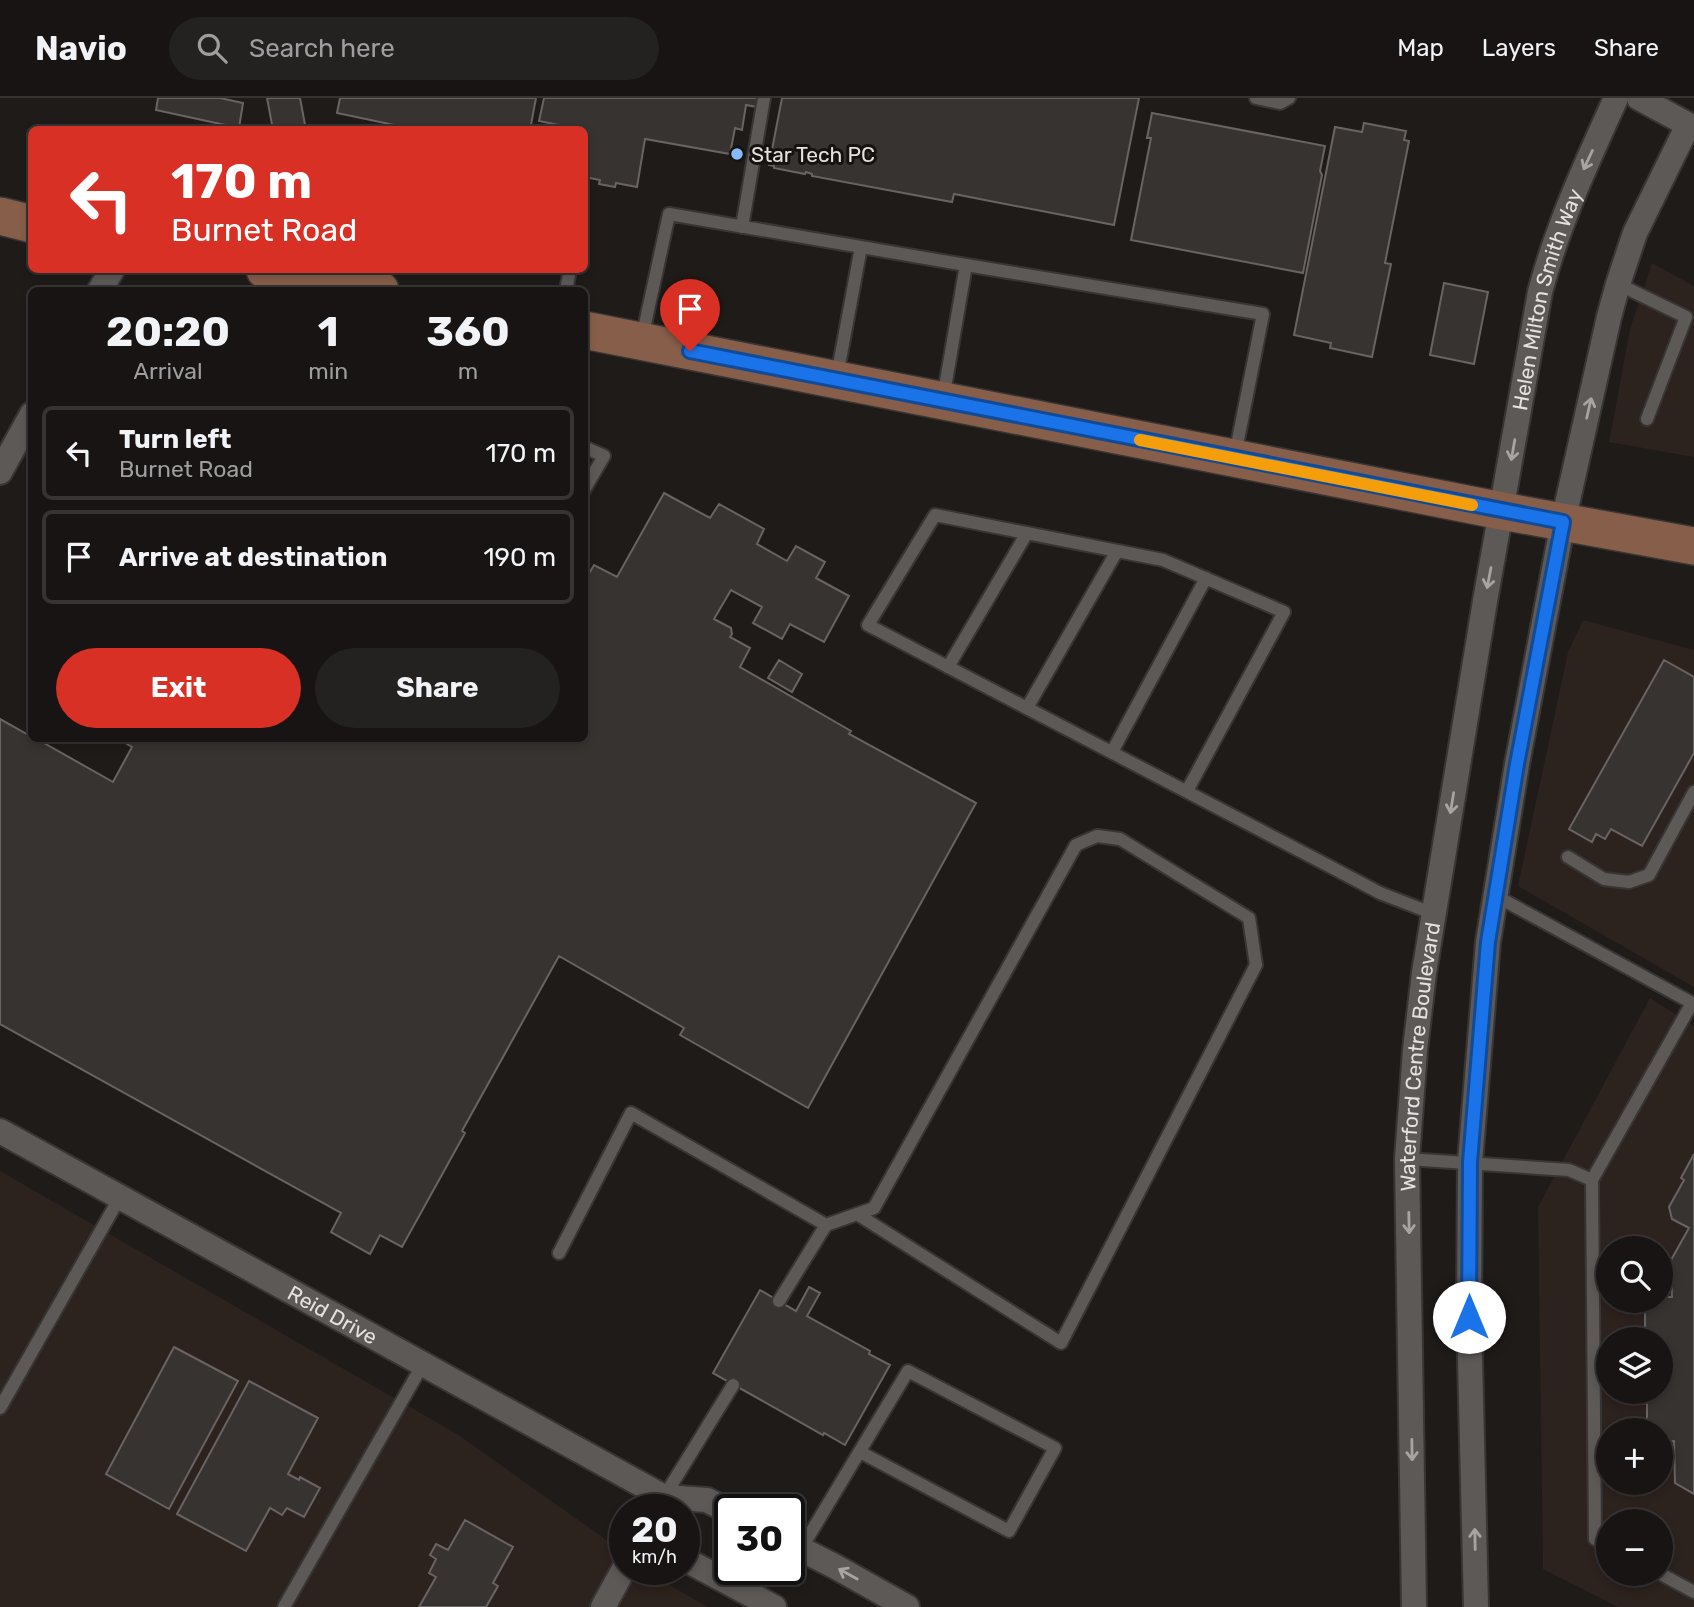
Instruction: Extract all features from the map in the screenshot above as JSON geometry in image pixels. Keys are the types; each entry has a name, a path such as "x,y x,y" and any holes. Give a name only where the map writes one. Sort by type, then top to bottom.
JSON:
{"main road":[{"path":"0,216 28,222"},
{"path":"282,273 363,287"},
{"path":"588,331 1502,511 1694,546"}],"street":[{"name":"Helen Milton Smith Way","path":"1502,511 1540,292 1550,253 1575,187 1616,98"},
{"path":"1476,1607 1469,1317 1470,1162 1488,942 1517,764 1563,522 1618,284 1635,233 1692,122 1639,98"},
{"path":"0,472 28,421"},
{"name":"Waterford Centre Boulevard","path":"1414,1607 1407,1159 1415,1050 1424,974 1502,511"},
{"name":"Reid Drive","path":"3,1138 120,1197 423,1364 643,1494"},
{"path":"805,1551 907,1607"},
{"path":"700,1568 774,1607"},
{"path":"603,1607 615,1585"}],"lane":[{"path":"742,227 764,98"},
{"path":"1256,98 1280,103 1289,98"},
{"path":"642,341 669,214 1263,314 1234,458"},
{"path":"836,380 861,247"},
{"path":"943,401 966,265"},
{"path":"1618,284 1686,317 1647,419"},
{"path":"588,449 604,456 588,483"},
{"path":"1188,792 1284,612 1163,560 935,515 868,625 948,667 1027,708 1111,752 1380,892 1434,915"},
{"path":"948,667 1027,533"},
{"path":"1027,708 1117,551"},
{"path":"1111,752 1206,578"},
{"path":"1568,857 1604,879 1629,883 1649,875 1694,792"},
{"path":"779,1301 826,1225 857,1214 874,1208 1076,845 1097,836 1121,839 1249,918 1256,965 1061,1343 857,1214"},
{"path":"1496,896 1693,1004 1592,1180 1596,1540"},
{"path":"559,1253 631,1112 826,1225"},
{"path":"1407,1159 1569,1170 1592,1180"},
{"path":"0,1408 120,1197"},
{"path":"284,1607 423,1364"},
{"path":"805,1532 860,1452 908,1371 1055,1448 1009,1531 860,1452"},
{"path":"670,1494 733,1385"},
{"path":"1673,1581 1694,1592"}],"shaded area":[{"path":"1652,263 1694,286 1694,457 1609,442 1630,329"},
{"path":"1583,620 1694,650 1694,987 1518,886 1568,652"},
{"path":"1650,998 1694,1026 1694,1607 1618,1607 1543,1569 1538,1207"},
{"path":"0,1171 457,1434 609,1542 609,1585 670,1585 708,1607 0,1607"}],"building":[{"path":"158,98 220,98 243,103 239,126 156,110"},
{"path":"267,98 300,98 305,126 272,126"},
{"path":"340,98 536,98 531,126 399,126 337,113"},
{"path":"544,98 759,98 757,107 746,105 742,130 735,128 730,154 645,139 637,187 616,183 615,187 599,184 600,180 588,178 588,126 564,126 539,121"},
{"path":"782,98 1139,98 1114,225 954,194 952,202 774,168 769,165"},
{"path":"1152,113 1325,146 1303,273 1131,240 1151,138 1147,138"},
{"path":"1364,123 1406,131 1404,140 1409,141 1385,263 1391,264 1372,357 1330,348 1331,343 1294,335 1335,127 1362,132"},
{"path":"1444,283 1488,292 1474,364 1430,355"},
{"path":"664,493 710,518 719,504 764,529 757,544 787,561 796,546 825,562 816,578 849,596 824,642 790,624 782,639 753,623 762,607 731,590 714,619 731,628 730,637 750,648 740,667 851,731 849,734 976,803 808,1108 680,1035 684,1028 559,956 462,1131 465,1133 402,1247 380,1235 370,1254 331,1232 341,1213 0,1024 0,719 28,735 28,742 42,742 113,782 132,747 124,742 588,742 588,575 594,565 617,577"},
{"path":"779,660 802,674 792,692 768,678"},
{"path":"1664,660 1694,677 1694,753 1642,846 1611,829 1605,839 1596,834 1592,842 1569,829"},
{"path":"1694,1154 1694,1494 1675,1483 1673,1418 1647,1418 1647,1404 1673,1404 1673,1327 1645,1327 1645,1313 1673,1313 1673,1256 1689,1228 1672,1219 1669,1207 1684,1180 1681,1178"},
{"path":"809,1287 820,1293 807,1316 890,1365 845,1445 713,1373 760,1290 796,1311"},
{"path":"174,1347 238,1381 169,1509 106,1474"},
{"path":"249,1381 318,1418 288,1474 320,1488 304,1517 287,1508 282,1515 270,1508 246,1551 177,1514"},
{"path":"465,1520 513,1547 493,1583 498,1586 486,1607 419,1607 436,1577 429,1573 436,1559 430,1555 436,1544 448,1550"}],"slow traffic":[{"path":"1140,440 1472,505"}],"place":[{"name":"Star Tech PC","path":"737,154"}],"route":[{"path":"690,351 1563,522 1517,764 1488,942 1470,1162 1469,1317"}]}
